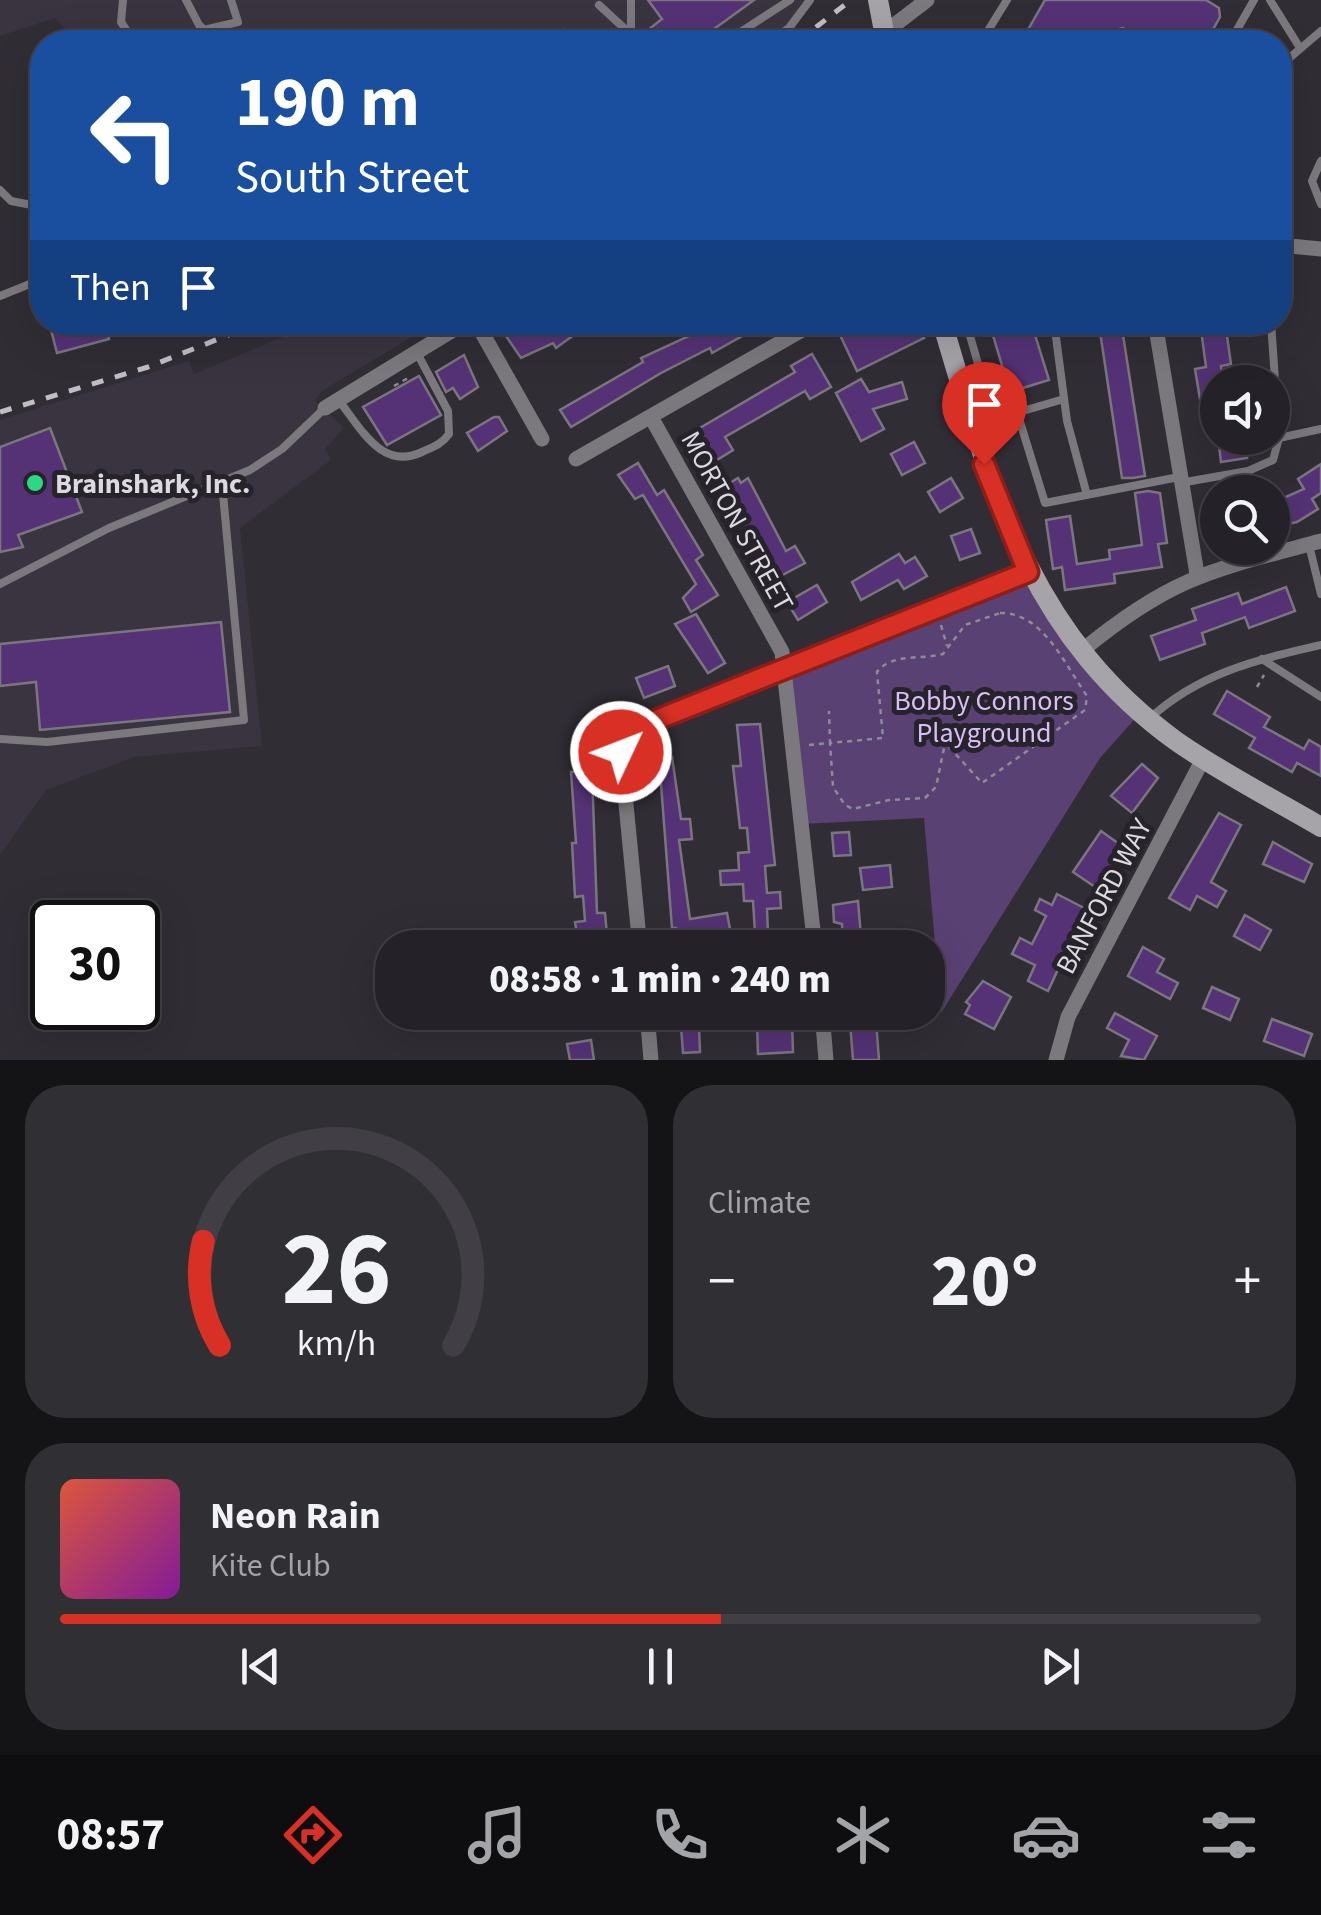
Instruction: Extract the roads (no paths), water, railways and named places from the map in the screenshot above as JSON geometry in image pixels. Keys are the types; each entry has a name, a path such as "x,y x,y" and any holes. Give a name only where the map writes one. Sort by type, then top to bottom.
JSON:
{"main road":[{"path":"878,0 884,30"},
{"path":"946,335 1002,515 1028,572 1084,649 1149,719 1204,759 1321,827"}],"street":[{"path":"894,30 927,0"},
{"path":"1292,246 1321,249"},
{"path":"331,403 444,335"},
{"path":"483,335 542,439"},
{"path":"576,459 793,335"},
{"path":"1157,335 1197,574"},
{"name":"MORTON STREET","path":"650,417 778,642 785,670 813,930"},
{"path":"1084,649 1145,602 1197,574 1315,543"},
{"path":"638,930 622,773 621,752 628,737 646,724 1028,572"},
{"name":"BANFORD WAY","path":"1056,1060 1068,1018 1204,759"},
{"path":"648,1030 651,1060"},
{"path":"824,1030 826,1060"}],"lane":[{"path":"123,0 118,14 127,30"},
{"path":"186,0 204,30 238,22 231,0"},
{"path":"631,0 631,30"},
{"path":"744,30 790,0"},
{"path":"785,30 810,0"},
{"path":"989,30 1007,0"},
{"path":"1237,30 1254,0"},
{"path":"1270,0 1289,30"},
{"path":"1278,13 1286,0"},
{"path":"598,5 626,30"},
{"path":"1292,55 1321,30"},
{"path":"1292,35 1300,48"},
{"path":"1321,161 1312,181 1321,204"},
{"path":"0,190 11,201 30,205"},
{"path":"0,296 30,283"},
{"path":"964,395 985,388 970,335"},
{"path":"1056,335 1064,399 1087,494"},
{"path":"1272,335 1274,365"},
{"path":"0,584 109,528 222,483 282,449 331,403 382,452 397,460 444,441 450,429 448,412 416,351"},
{"path":"972,425 1064,399"},
{"path":"1017,412 1044,502 1263,467 1274,455"},
{"path":"1290,435 1321,428"},
{"path":"1,739 47,742 244,720 222,483"},
{"path":"1315,543 1321,594"},
{"path":"1149,719 1201,680 1321,644"},
{"path":"1261,659 1321,697"}],"railway":[{"path":"812,30 851,0"},
{"path":"0,412 148,367 228,335"}],"place":[{"name":"Brainshark, Inc.","path":"35,483"}],"park label":[{"name":"Bobby Connors Playground","path":"984,716"}]}
